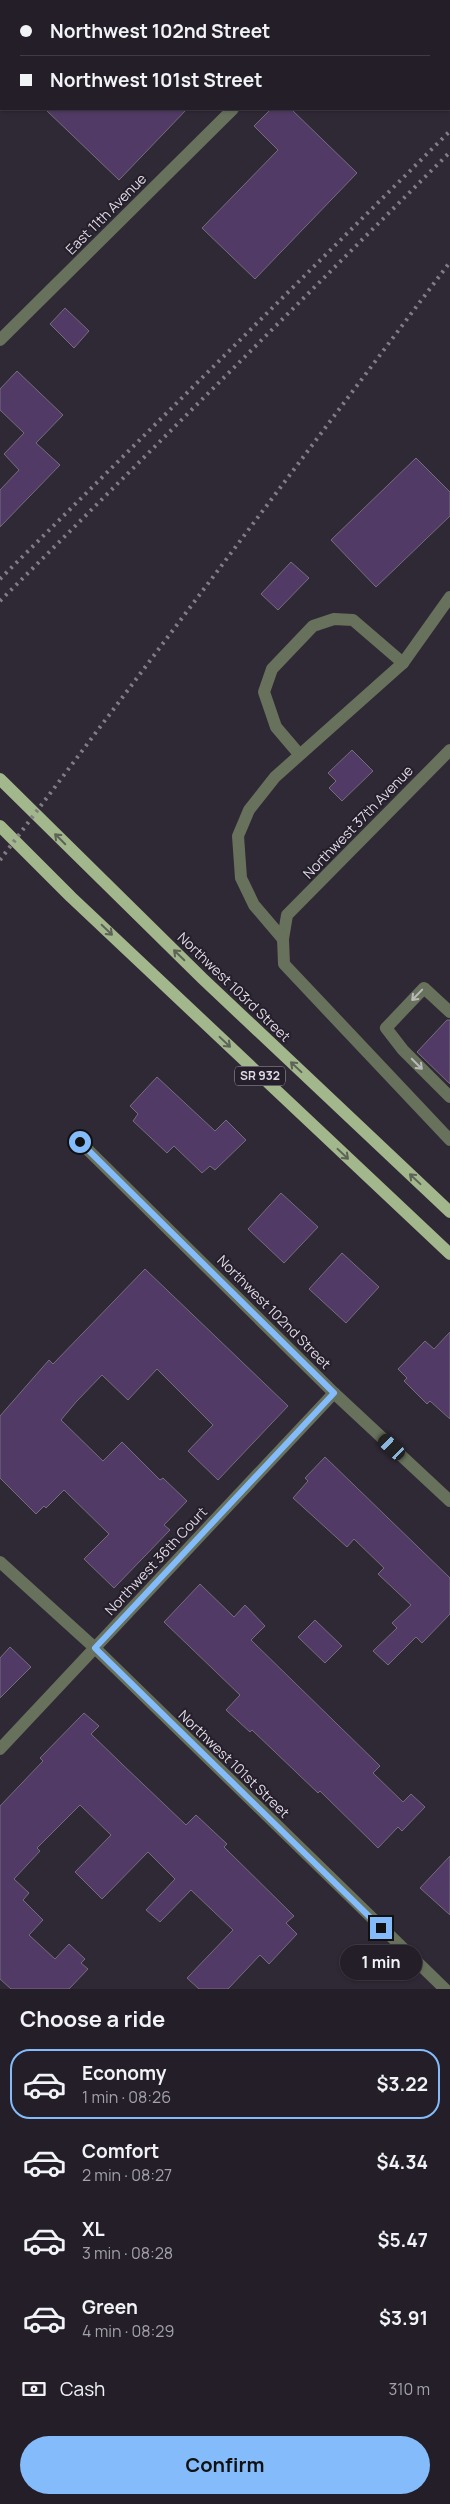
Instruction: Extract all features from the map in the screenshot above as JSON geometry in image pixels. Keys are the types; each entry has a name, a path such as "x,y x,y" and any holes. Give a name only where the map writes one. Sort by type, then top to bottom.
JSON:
{"main road":[{"name":"Northwest 103rd Street","path":"0,780 203,979 450,1212"},
{"name":"SR 932","path":"0,826 71,897 450,1254"}],"street":[{"name":"East 11th Avenue","path":"0,340 232,110"},
{"path":"450,597 403,663 275,777 249,810 238,836 241,878 254,905 283,939 284,964 450,1140"},
{"path":"299,754 276,726 264,692 272,669 313,626 334,619 353,620 403,663"},
{"name":"Northwest 37th Avenue","path":"283,939 288,915 450,750"},
{"path":"450,1012 424,988 386,1028 403,1050 450,1097"},
{"name":"Northwest 102nd Street","path":"80,1142 334,1393 450,1501"},
{"name":"Northwest 36th Court","path":"0,1749 334,1393"},
{"name":"Northwest 101st Street","path":"0,1562 95,1648 445,1989"}],"building":[{"path":"46,110 186,110 119,180"},
{"path":"270,110 292,110 357,173 255,279 202,228 278,150 254,126"},
{"path":"65,308 89,331 74,348 50,324"},
{"path":"17,371 63,415 36,443 60,465 0,527 0,490 19,470 4,454 24,433 0,410 0,389"},
{"path":"416,458 450,492 450,516 376,587 331,540"},
{"path":"291,562 309,578 278,610 261,594"},
{"path":"352,750 373,771 342,801 329,788 336,781 328,773"},
{"path":"447,1020 450,1020 450,1084 417,1052"},
{"path":"157,1077 215,1131 226,1120 246,1140 215,1170 210,1166 202,1173 174,1146 167,1153 133,1121 138,1114 130,1106"},
{"path":"281,1193 318,1227 284,1263 248,1229"},
{"path":"342,1253 379,1287 346,1323 309,1289"},
{"path":"145,1269 288,1406 218,1480 188,1451 213,1425 157,1369 128,1400 102,1375 76,1402 61,1420 103,1461 122,1442 160,1480 163,1478 187,1501 164,1525 170,1530 114,1588 84,1559 109,1534 64,1490 46,1508 44,1506 36,1514 0,1478 0,1416 49,1360 53,1364"},
{"path":"450,1332 450,1419 430,1401 427,1404 404,1381 407,1378 398,1369 425,1341 434,1349"},
{"path":"325,1457 450,1578 450,1614 422,1643 416,1637 388,1665 373,1651 397,1628 392,1623 411,1605 378,1574 384,1568 354,1539 347,1547 293,1498 308,1481 305,1478"},
{"path":"200,1584 234,1617 245,1605 265,1626 251,1640 380,1766 373,1773 403,1802 411,1794 425,1807 402,1831 398,1827 378,1848 320,1791 318,1793 252,1730 250,1732 226,1710 240,1695 164,1622"},
{"path":"315,1620 342,1646 325,1663 298,1637"},
{"path":"10,1647 31,1667 0,1698 0,1658"},
{"path":"84,1713 99,1726 91,1734 122,1764 186,1825 196,1815 227,1844 224,1847 294,1916 286,1923 297,1934 269,1964 260,1955 228,1989 199,1989 187,1978 233,1930 191,1890 160,1922 146,1910 175,1879 148,1852 102,1899 75,1872 111,1835 80,1805 37,1848 40,1851 14,1879 29,1893 23,1900 43,1920 29,1935 55,1959 69,1944 85,1959 81,1963 88,1969 69,1989 11,1989 0,1979 0,1806 43,1761 40,1758"},
{"path":"450,1856 450,1915 420,1888"}],"railway":[{"path":"0,579 450,131"},
{"path":"0,601 450,152"},
{"path":"0,860 450,262"}],"route":[{"path":"80,1142 334,1393 95,1648 381,1928"}]}
